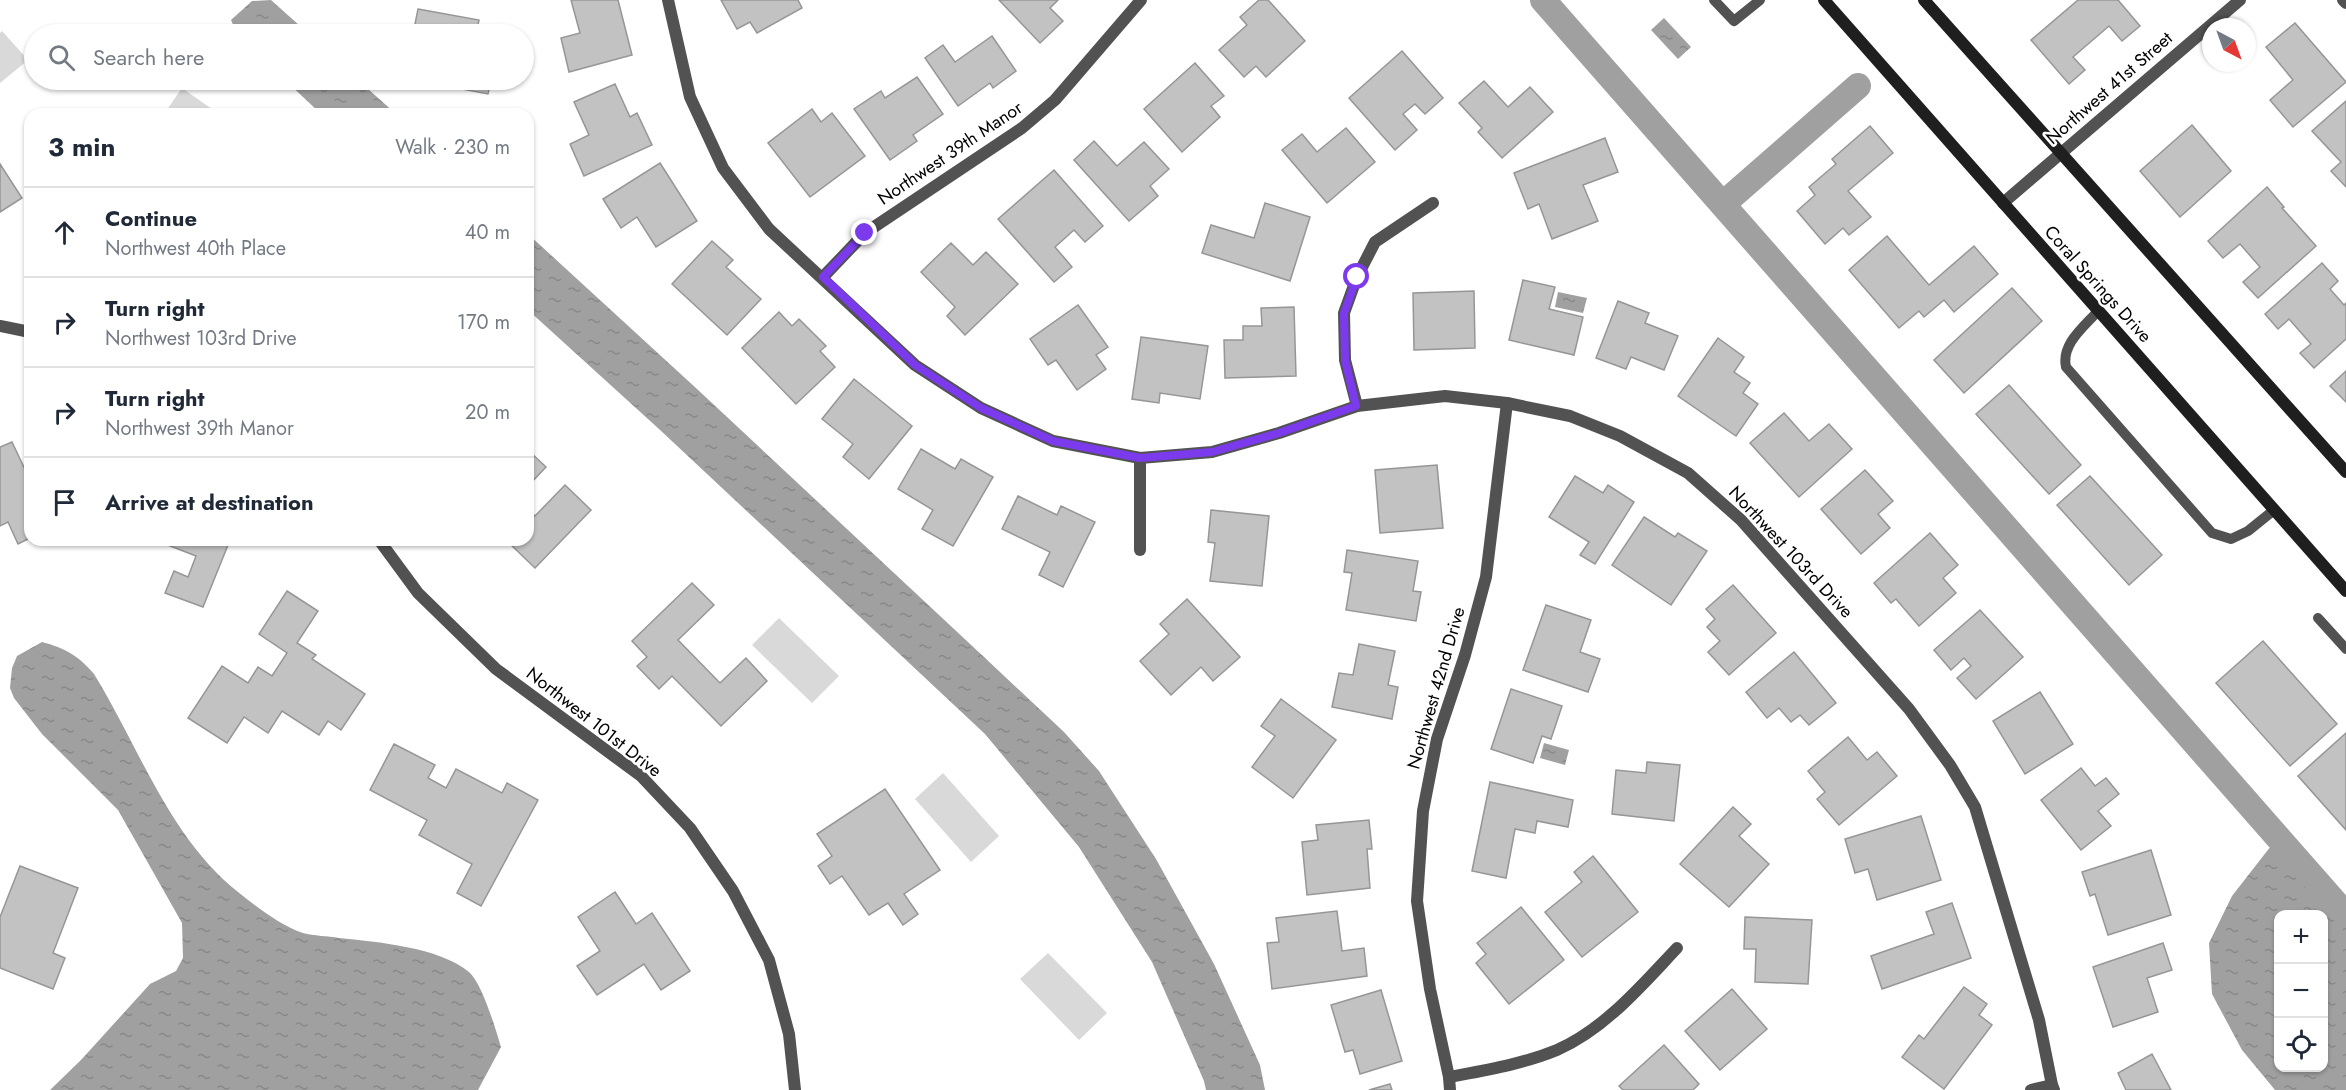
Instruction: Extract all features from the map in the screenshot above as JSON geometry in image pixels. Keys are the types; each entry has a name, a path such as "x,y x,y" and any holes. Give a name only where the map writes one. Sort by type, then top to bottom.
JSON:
{"main road":[{"name":"Coral Springs Drive","path":"1824,0 2346,591"},
{"path":"1924,0 2346,472"}],"street":[{"name":"Northwest 103rd Drive","path":"668,0 690,97 723,168 769,229 915,365 981,408 1053,441 1140,458 1212,452 1279,433 1356,406 1445,396 1507,403 1570,416 1620,436 1688,473 1741,520 1909,709 1950,765 1975,807 2039,1020 2053,1088"},
{"name":"Northwest 39th Manor","path":"823,277 865,233 1023,128 1055,100 1141,0"},
{"name":"Northwest 41st Street","path":"2003,203 2240,0"},
{"path":"1356,406 1345,360 1344,313 1357,277 1375,242 1433,203"},
{"path":"0,326 24,331"},
{"name":"Northwest 42nd Drive","path":"1450,1090 1430,990 1417,901 1423,811 1437,739 1465,655 1486,577 1507,403"},
{"path":"1140,458 1140,550"},
{"name":"Northwest 101st Drive","path":"383,546 418,593 496,669 641,776 690,828 733,891 769,960 789,1035 795,1090"},
{"path":"1449,1077 1514,1064 1558,1049 1592,1028 1631,997 1677,948"},
{"path":"2031,1090 2053,1088"}],"lane":[{"path":"1714,0 1734,21 1760,0"},
{"path":"2098,310 2072,339 2064,356 2066,367 2073,376 2212,533 2231,539 2248,531 2274,510"},
{"path":"2318,618 2346,649"}],"shaded area":[{"path":"2,31 24,56 24,63 0,83 0,33"},
{"path":"181,90 185,90 210,108 168,108"},
{"path":"779,618 839,676 812,703 752,645"},
{"path":"943,773 999,836 971,862 915,799"},
{"path":"1048,953 1107,1013 1079,1040 1020,979"}],"water":[{"path":"271,0 298,24 233,24 231,20 252,1"},
{"path":"1664,18 1691,47 1678,59 1651,30"},
{"path":"296,90 369,90 389,108 315,108"},
{"path":"534,240 1064,732 1099,771 1156,859 1214,964 1260,1065 1265,1090 1206,1090 1152,962 1079,847 985,734 659,429 534,315"},
{"path":"1558,292 1587,298 1583,313 1555,307"},
{"path":"42,642 71,654 83,662 94,674 174,818 214,870 245,898 277,920 303,933 371,941 425,951 469,972 484,996 501,1047 478,1090 50,1090 81,1060 150,984 176,971 183,958 182,923 118,810 42,734 14,698 10,688 12,668 17,656"},
{"path":"1544,743 1569,750 1565,765 1540,758"},
{"path":"2278,837 2346,915 2346,1090 2275,1090 2242,1050 2212,994 2209,943 2232,896"}],"building":[{"path":"571,0 618,0 632,55 569,72 561,38 580,33"},
{"path":"721,0 798,0 802,8 757,33 750,22 737,29"},
{"path":"999,0 1058,0 1050,8 1063,21 1040,43"},
{"path":"1259,0 1268,0 1305,41 1266,77 1256,66 1244,77 1219,50 1247,25 1240,17"},
{"path":"2078,0 2118,0 2140,26 2122,41 2109,26 2073,57 2085,70 2069,84 2031,40"},
{"path":"418,9 479,20 478,24 415,24"},
{"path":"2295,23 2346,82 2293,127 2270,100 2293,80 2266,47"},
{"path":"992,36 1016,71 993,88 990,83 958,106 925,58 943,45 955,62"},
{"path":"1402,51 1443,98 1425,114 1415,104 1403,114 1417,130 1395,150 1349,98"},
{"path":"1195,63 1224,96 1211,106 1220,117 1182,152 1144,109"},
{"path":"917,77 943,114 913,135 917,141 890,160 854,109 881,91 885,98"},
{"path":"1484,81 1508,107 1530,87 1553,112 1502,158 1478,132 1482,128 1459,103"},
{"path":"615,84 630,117 637,113 652,145 584,176 570,144 589,135 574,102"},
{"path":"467,90 489,90 488,94"},
{"path":"2346,101 2346,187 2331,171 2341,162 2312,131"},
{"path":"812,109 821,122 832,113 865,156 810,197 768,143"},
{"path":"2192,125 2231,171 2180,217 2140,171"},
{"path":"1870,126 1893,153 1848,191 1871,217 1849,235 1843,228 1825,244 1797,211 1815,195 1809,187 1836,164 1832,159"},
{"path":"1346,128 1375,162 1327,203 1282,150 1302,134 1317,152"},
{"path":"1605,138 1618,172 1583,185 1598,221 1552,239 1539,204 1528,209 1514,173"},
{"path":"1094,141 1117,166 1144,142 1169,169 1150,186 1158,196 1129,221 1074,160"},
{"path":"660,163 697,221 656,247 637,217 621,228 603,199"},
{"path":"0,164 22,198 0,212"},
{"path":"1054,170 1103,226 1085,242 1074,230 1055,247 1072,267 1054,282 998,219"},
{"path":"2267,187 2284,207 2282,208 2316,246 2258,298 2243,282 2260,267 2240,244 2223,258 2208,241"},
{"path":"1265,203 1310,217 1290,281 1202,253 1211,225 1254,238"},
{"path":"1887,236 1929,285 1974,246 1998,274 1954,312 1944,300 1924,317 1919,311 1899,328 1849,270"},
{"path":"712,241 733,260 726,267 761,299 727,335 672,284"},
{"path":"951,243 973,265 986,252 1018,284 965,335 947,316 955,307 921,272"},
{"path":"2322,263 2338,281 2330,289 2344,305 2346,303 2346,339 2314,368 2300,353 2311,344 2289,319 2278,329 2265,314"},
{"path":"1523,280 1555,287 1549,309 1583,317 1574,355 1509,340"},
{"path":"2012,288 2042,321 1964,393 1934,360"},
{"path":"1474,291 1475,348 1414,350 1413,293"},
{"path":"1618,301 1649,313 1645,323 1678,336 1664,370 1631,357 1626,369 1596,358"},
{"path":"1078,305 1108,347 1096,355 1106,369 1077,390 1056,360 1048,365 1030,339"},
{"path":"1294,307 1296,376 1225,378 1224,340 1243,340 1243,326 1262,326 1261,308"},
{"path":"779,312 792,326 799,319 826,346 820,351 835,367 796,404 742,348"},
{"path":"1141,337 1208,346 1200,399 1160,393 1159,403 1132,399"},
{"path":"1718,338 1744,357 1734,372 1750,383 1743,393 1758,404 1736,436 1678,396"},
{"path":"2346,371 2346,402 2330,386"},
{"path":"854,379 912,426 869,479 843,457 853,444 822,419"},
{"path":"2009,385 2081,465 2049,494 1976,414"},
{"path":"1784,413 1809,441 1829,424 1852,449 1799,497 1750,443"},
{"path":"12,442 24,467 24,541 18,544 8,522 0,526 0,447"},
{"path":"921,449 955,469 961,459 993,477 953,546 922,529 933,510 898,489"},
{"path":"534,456 546,467 534,480"},
{"path":"1437,465 1443,528 1380,533 1375,470"},
{"path":"1865,470 1893,501 1878,514 1890,528 1861,554 1821,509"},
{"path":"1575,476 1603,493 1608,485 1634,502 1595,564 1580,555 1589,542 1549,517"},
{"path":"2090,476 2162,555 2129,585 2057,505"},
{"path":"565,485 591,510 535,568 512,546 534,546 535,516"},
{"path":"1018,496 1057,515 1061,506 1095,522 1063,587 1039,575 1050,552 1002,529"},
{"path":"1211,510 1269,516 1262,586 1210,581 1215,543 1208,542"},
{"path":"1644,517 1675,537 1678,533 1707,551 1671,605 1612,565"},
{"path":"1930,533 1958,565 1943,578 1956,593 1919,626 1896,599 1891,603 1874,583"},
{"path":"170,546 228,546 203,607 165,593 174,571 188,577 196,556"},
{"path":"1347,550 1418,561 1413,591 1421,592 1416,621 1346,610 1352,573 1344,572"},
{"path":"692,583 714,605 678,640 720,683 746,658 767,681 721,726 672,676 659,689 637,666 647,657 632,641"},
{"path":"1733,585 1776,633 1729,675 1708,652 1720,641 1707,627 1715,619 1706,609"},
{"path":"287,591 318,611 297,643 316,655 312,659 365,694 341,730 328,721 319,735 282,711 268,733 244,717 227,743 188,718 222,666 248,683 258,667 272,676 287,653 259,634"},
{"path":"1187,599 1240,657 1213,681 1201,667 1171,695 1140,661 1169,634 1160,624"},
{"path":"1546,605 1591,620 1580,652 1600,659 1588,692 1523,670"},
{"path":"1980,610 2023,657 1976,699 1957,678 1971,666 1964,658 1951,670 1934,650"},
{"path":"2263,641 2337,724 2290,766 2216,683"},
{"path":"1359,644 1395,651 1388,685 1398,687 1392,719 1332,707 1339,673 1353,675"},
{"path":"1794,652 1836,703 1809,725 1800,715 1791,722 1779,708 1767,718 1746,692"},
{"path":"1511,689 1562,706 1551,739 1542,736 1533,763 1491,749"},
{"path":"2040,692 2073,744 2025,774 1993,721"},
{"path":"1281,699 1336,740 1293,798 1252,767 1275,736 1261,726"},
{"path":"2346,733 2346,830 2298,776"},
{"path":"1848,737 1867,760 1877,752 1897,776 1839,825 1817,799 1825,792 1808,771"},
{"path":"394,744 435,765 428,778 446,788 456,769 502,793 507,783 538,800 481,906 457,893 472,864 419,835 427,820 370,790"},
{"path":"1647,762 1680,765 1674,821 1612,814 1616,770 1646,773"},
{"path":"2081,768 2095,786 2106,778 2119,794 2098,811 2111,826 2081,850 2041,800"},
{"path":"1490,782 1573,800 1568,827 1537,821 1535,833 1515,829 1506,878 1472,871"},
{"path":"885,789 940,870 904,894 918,914 903,925 888,903 869,915 842,876 830,884 818,866 832,856 817,834"},
{"path":"1733,807 1751,824 1739,836 1769,864 1729,907 1680,864"},
{"path":"1921,816 1941,880 1877,900 1868,869 1855,873 1845,839"},
{"path":"1369,820 1372,849 1367,849 1370,888 1307,895 1302,842 1318,840 1316,825"},
{"path":"2151,850 2171,915 2108,935 2095,894 2090,896 2082,872"},
{"path":"1593,856 1638,912 1582,957 1545,912 1582,882 1574,872"},
{"path":"20,866 78,888 53,953 65,958 53,989 0,968 0,917"},
{"path":"615,892 636,924 652,913 690,971 661,990 644,964 597,995 577,966 600,951 578,917"},
{"path":"1952,903 1971,958 1882,989 1871,956 1934,934 1926,912"},
{"path":"1521,907 1564,960 1509,1004 1476,963 1486,954 1477,943"},
{"path":"1337,911 1342,951 1364,948 1367,976 1272,989 1267,943 1279,942 1276,918"},
{"path":"1745,917 1812,920 1808,984 1755,982 1756,949 1744,949"},
{"path":"2163,943 2172,970 2147,978 2158,1012 2113,1027 2093,967"},
{"path":"1964,987 1987,1004 1979,1015 1992,1025 1944,1089 1902,1057 1919,1035 1924,1039"},
{"path":"1732,989 1767,1029 1720,1070 1685,1031"},
{"path":"1381,990 1402,1061 1360,1074 1353,1050 1345,1052 1331,1005"},
{"path":"1664,1045 1699,1084 1693,1090 1623,1090 1619,1086"},
{"path":"2152,1054 2171,1090 2126,1090 2118,1073"},
{"path":"1390,1084 1392,1090 1369,1090"}],"waterway":[{"path":"1543,0 2346,915"},
{"path":"1723,204 1858,86"}],"route":[{"path":"865,233 823,277 915,365 981,408 1053,441 1140,458 1212,452 1279,433 1356,406 1345,360 1344,313 1357,277"}]}
